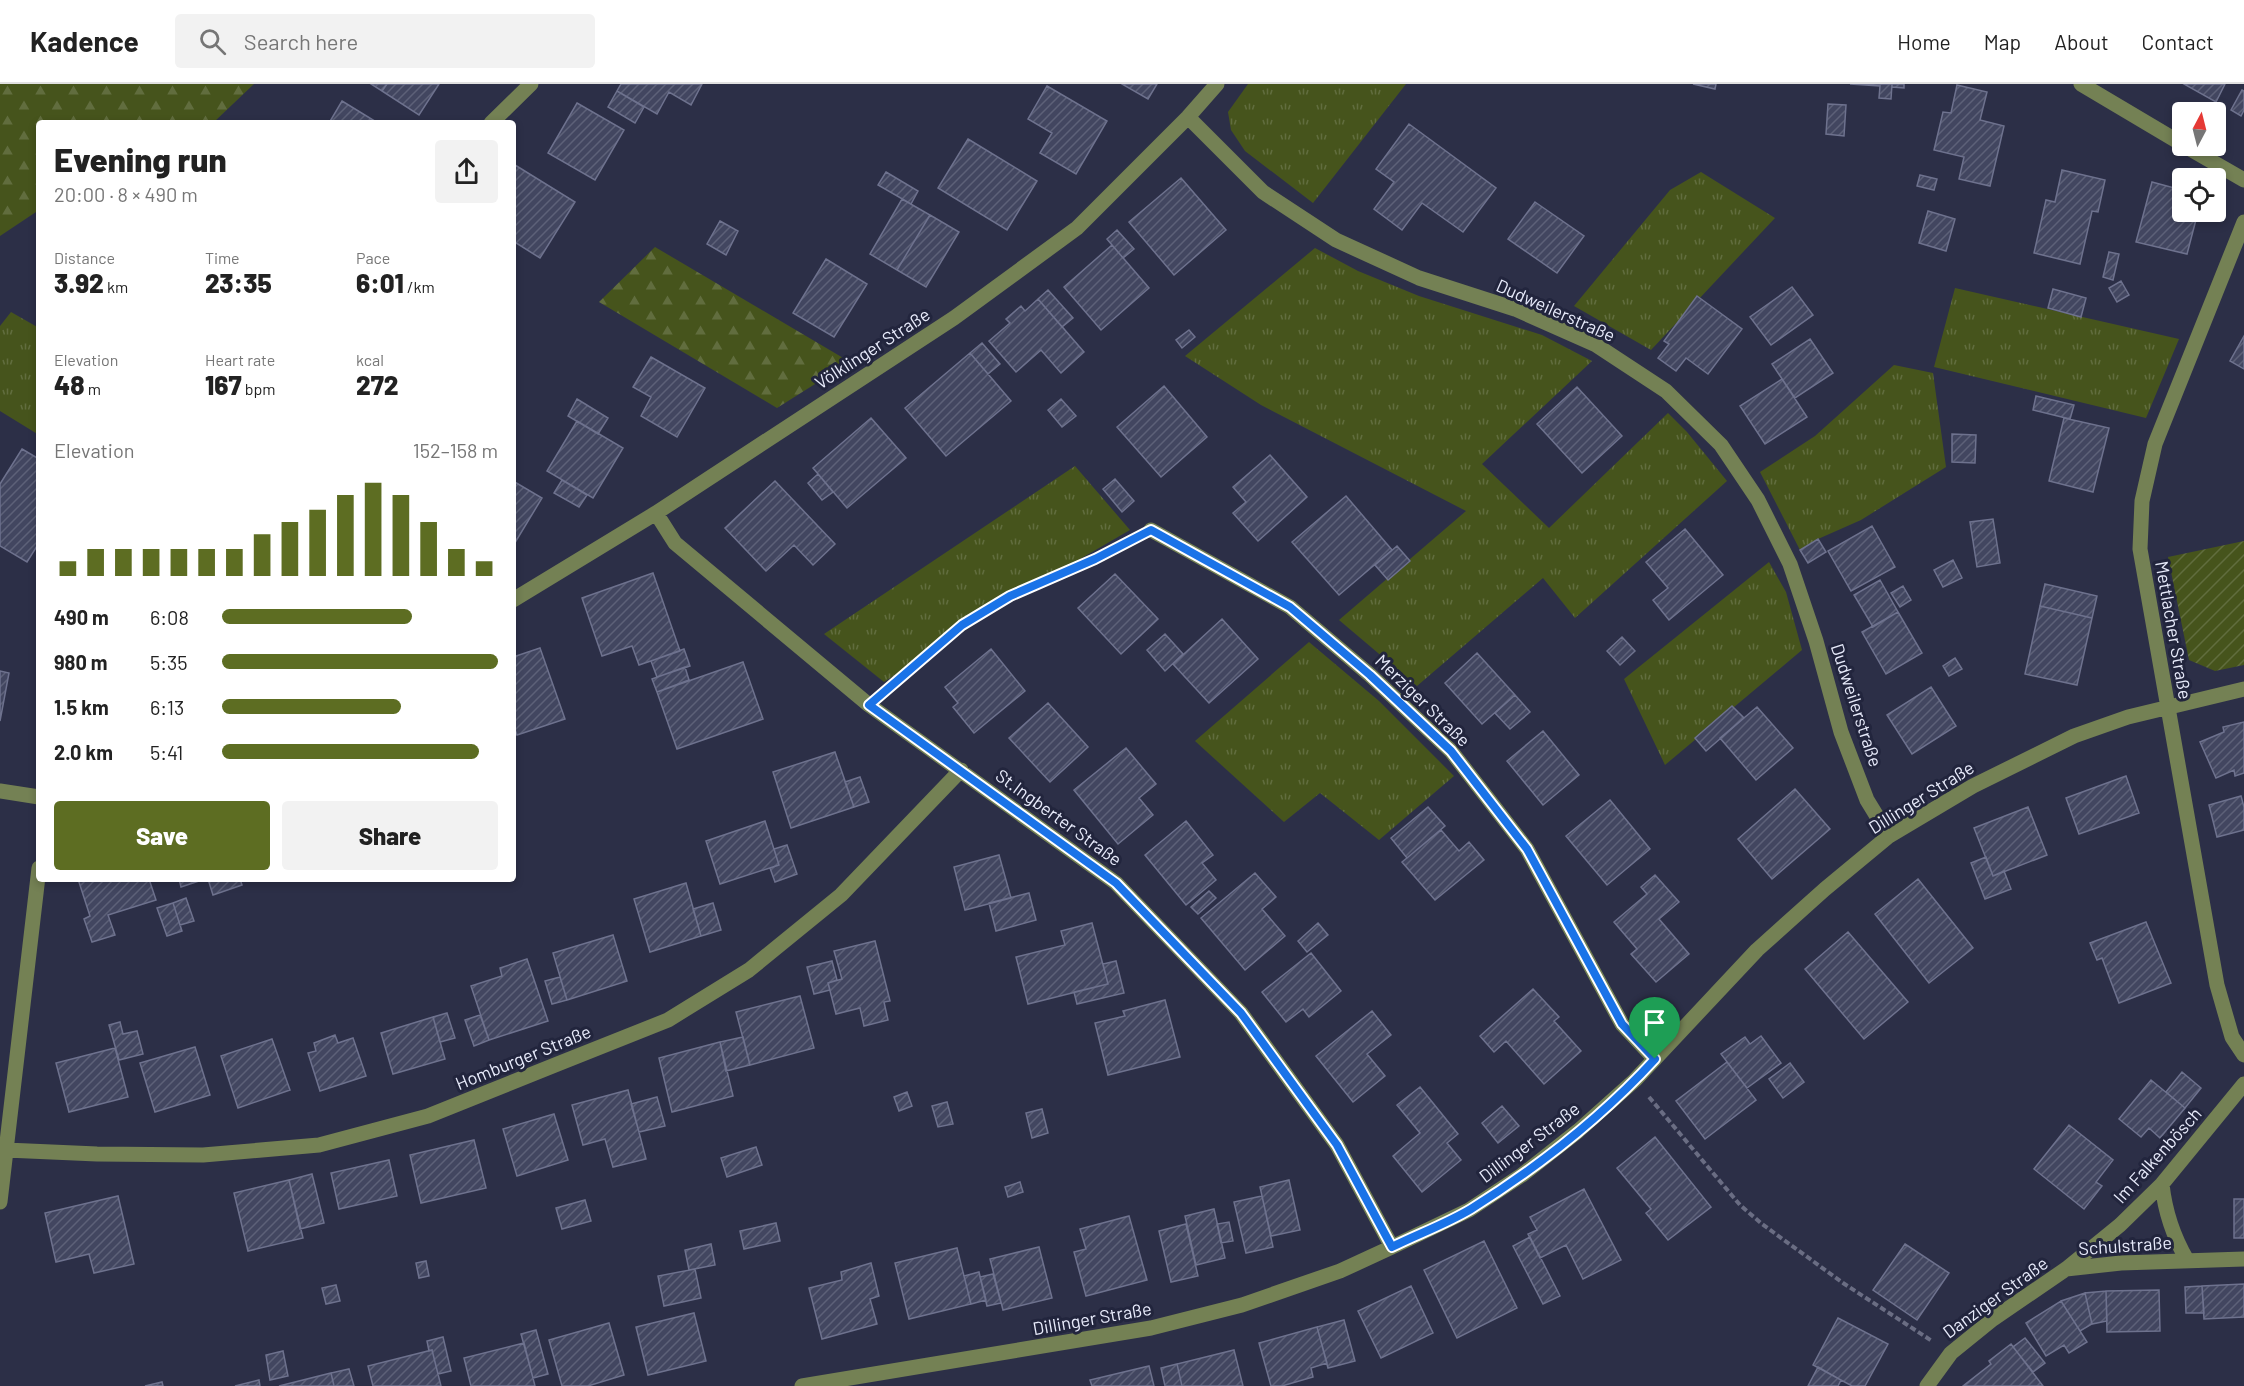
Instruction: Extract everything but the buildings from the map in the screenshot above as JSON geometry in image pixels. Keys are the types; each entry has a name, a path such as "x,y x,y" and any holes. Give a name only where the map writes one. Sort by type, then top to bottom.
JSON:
{"street":[{"path":"494,120 531,84"},
{"name":"Völklinger Straße","path":"516,598 656,513 954,318 1077,228 1188,117 1217,84"},
{"path":"2081,84 2172,138"},
{"name":"Dudweilerstraße","path":"1188,117 1263,192 1336,240 1419,278 1515,309 1596,345 1666,391 1721,446 1758,500 1790,564 1816,641 1841,732 1868,800 1889,836"},
{"path":"2203,156 2244,180"},
{"name":"Mettlacher Straße","path":"2244,222 2155,444 2142,501 2140,549 2217,985 2232,1037 2244,1054"},
{"name":"St.Ingberter Straße","path":"656,513 675,543 869,705 1116,883 1241,1013 1337,1145 1392,1247"},
{"name":"Merziger Straße","path":"1151,530 1290,607 1370,675 1451,751 1527,849 1622,1024 1655,1059"},
{"name":"Dillinger Straße","path":"802,1386 1151,1328 1242,1305 1340,1271 1469,1210 1522,1175 1578,1131 1635,1080 1757,950 1889,836 1973,786 2074,736 2128,717 2244,689"},
{"name":"Homburger Straße","path":"6,1150 203,1155 320,1145 428,1116 668,1020 749,970 841,895 961,770"},
{"path":"0,791 36,797"},
{"path":"0,1202 6,1150 5,1101 37,882"},
{"name":"Im Falkenbösch","path":"2066,1269 2120,1225 2162,1184 2244,1084"},
{"name":"Schulstraße","path":"2162,1184 2165,1208 2175,1239 2187,1260"},
{"name":"Schulstraße","path":"2066,1269 2121,1263 2244,1259"},
{"name":"Danziger Straße","path":"1927,1386 1951,1353 1993,1319 2066,1269"}],"path":[{"path":"869,705 962,625 1010,596 1095,559 1151,530"},
{"path":"1635,1080 1740,1205 1762,1224 1843,1283 1951,1353"}],"green space":[{"path":"0,84 254,84 216,120 36,120 36,212 0,236"},
{"path":"1248,84 1406,84 1313,203 1245,151 1231,130 1228,112"},
{"path":"1701,172 1775,218 1651,350 1574,306 1670,190"},
{"path":"655,247 850,362 777,408 599,302"},
{"path":"1315,248 1358,271 1419,296 1542,335 1592,361 1482,464 1549,528 1668,413 1687,432 1727,481 1575,618 1543,578 1417,686 1339,620 1466,511 1261,405 1185,356"},
{"path":"1955,288 2179,339 2146,418 1934,367"},
{"path":"11,312 36,326 36,433 0,411 0,326"},
{"path":"1894,365 1933,373 1946,467 1861,520 1818,539 1800,550 1760,472 1815,436"},
{"path":"1075,466 1130,530 1037,584 884,682 824,634"},
{"path":"2244,541 2244,665 2215,671 2189,660 2168,557"},
{"path":"1769,562 1786,592 1802,650 1665,765 1624,679"},
{"path":"1309,642 1379,701 1454,776 1379,840 1320,793 1284,822 1195,741"}],"route":[{"path":"1151,530 1290,607 1370,675 1451,751 1527,849 1622,1024 1655,1059 1578,1131 1522,1175 1469,1210 1392,1247 1337,1145 1241,1013 1116,883 869,705 962,625 1010,596 1095,559 1151,530"}]}
